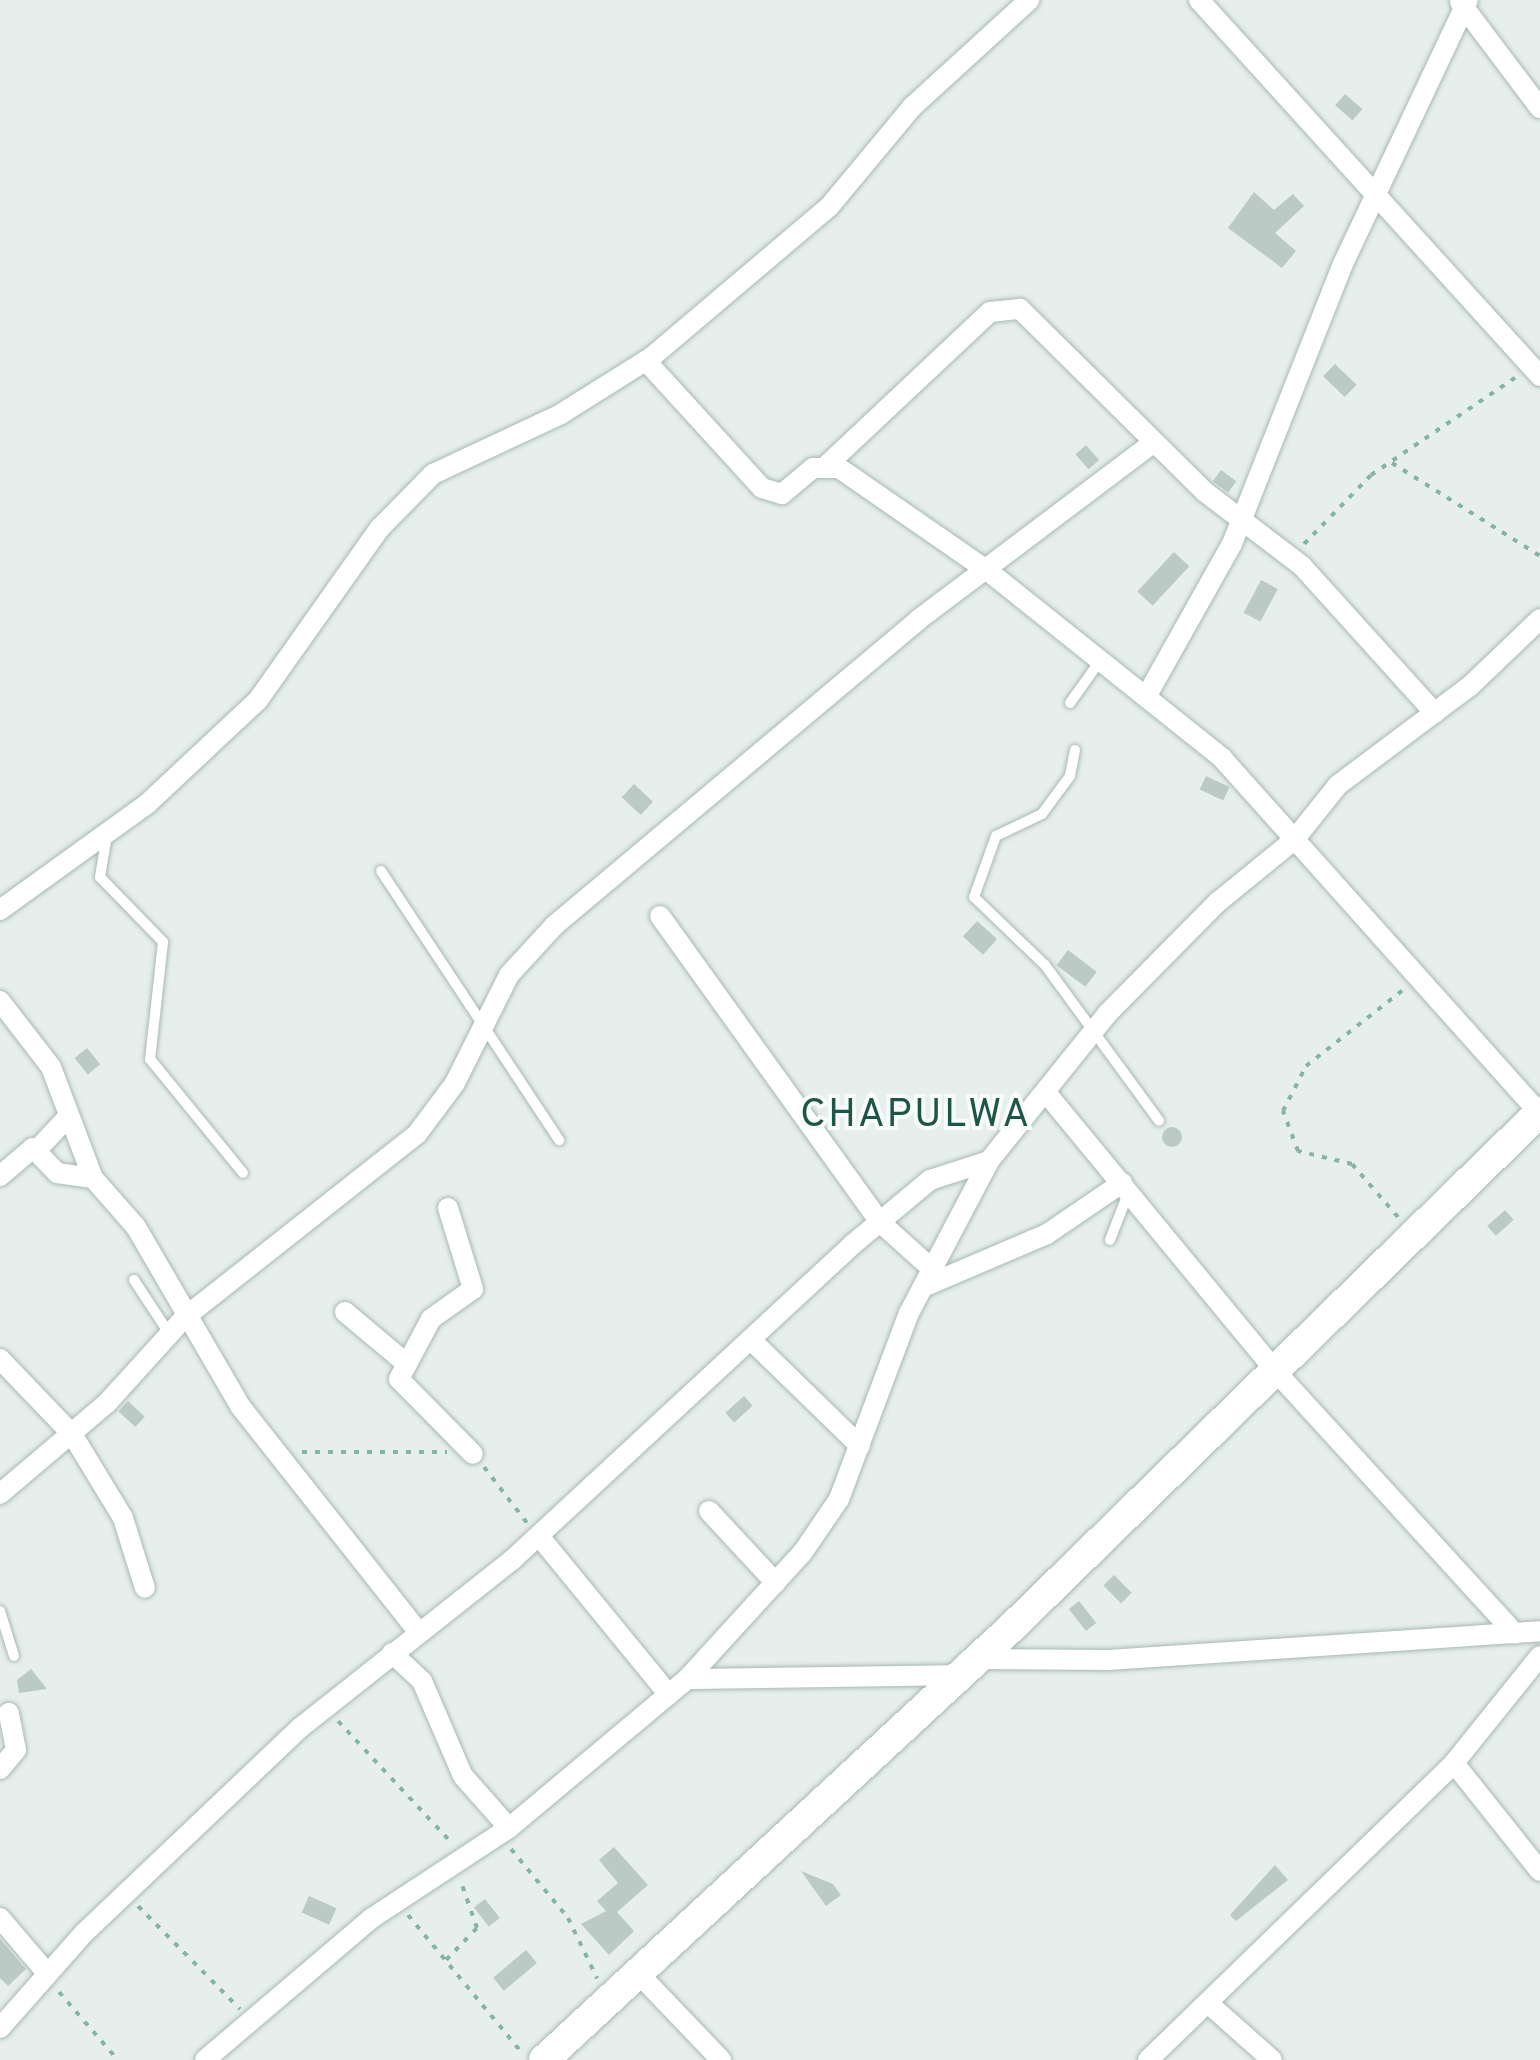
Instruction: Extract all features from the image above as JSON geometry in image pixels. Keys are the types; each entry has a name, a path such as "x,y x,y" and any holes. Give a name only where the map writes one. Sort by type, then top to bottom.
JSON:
{"street":[{"path":"0,910 108,834 258,700 380,528 433,474 646,360 829,207 912,107 1029,0"},
{"path":"1199,0 1377,189 1536,371"},
{"path":"1146,697 1238,519 1377,189 1464,3 1540,108"},
{"path":"646,360 762,488 782,494 826,465 1002,305 1044,330 1153,443 1238,519 1289,558 1435,713"},
{"path":"0,1494 72,1434 176,1325 416,1134 456,1083 481,1022 508,975 595,889 988,571 1153,443"},
{"path":"544,2060 968,1667 1277,1373 1540,1113 1294,840 1276,808 1146,697 988,571 826,465"},
{"path":"205,2060 398,1904 504,1831 688,1679 822,1528 928,1278 989,1161 1048,1096 1092,1031 1218,902 1294,840 1338,785 1435,713 1540,618"},
{"path":"660,916 881,1223 928,1278"},
{"path":"0,1000 51,1067 66,1118 93,1178 136,1227 176,1325 418,1631"},
{"path":"1048,1096 1277,1373 1516,1634"},
{"path":"0,1176 36,1151 66,1118"},
{"path":"36,1151 58,1173 93,1178"},
{"path":"0,2028 44,1975 127,1896 392,1653 539,1536 610,1460 930,1180 989,1161"},
{"path":"928,1278 1048,1234 1126,1186"},
{"path":"448,1208 473,1289 431,1318 399,1379 473,1454"},
{"path":"346,1312 407,1364"},
{"path":"751,1340 860,1446"},
{"path":"0,1359 72,1434 123,1518 145,1588"},
{"path":"709,1511 776,1583"},
{"path":"539,1536 669,1695"},
{"path":"688,1679 1108,1660 1540,1631"},
{"path":"392,1653 422,1680 463,1776 504,1831"},
{"path":"1148,2060 1454,1763 1540,1656"},
{"path":"0,1769 16,1750 9,1713"},
{"path":"1454,1763 1540,1871"},
{"path":"0,1918 44,1975"},
{"path":"637,1972 721,2060"},
{"path":"1209,2004 1272,2060"}],"lane":[{"path":"1070,703 1101,660"},
{"path":"1075,750 1070,776 1042,814 996,836 974,898 1045,965 1160,1121"},
{"path":"108,834 100,877 163,942 150,1059 243,1173"},
{"path":"381,871 559,1140"},
{"path":"1110,1240 1126,1186"},
{"path":"134,1280 176,1325"},
{"path":"0,1611 14,1656"}],"path":[{"path":"1289,558 1392,463 1536,371"},
{"path":"1392,463 1540,556"},
{"path":"1414,1236 1352,1164 1298,1150 1282,1111 1306,1066 1418,978"},
{"path":"268,1446 382,1459 473,1454 539,1536"},
{"path":"328,1710 468,1854 461,1873 477,1928 446,1960"},
{"path":"504,1831 568,1918 605,2004"},
{"path":"127,1896 253,2023"},
{"path":"398,1904 528,2060"},
{"path":"44,1975 118,2060"}],"building":[{"path":"1345,94 1362,109 1353,120 1335,105"},
{"path":"1254,192 1274,210 1293,194 1304,206 1275,233 1296,251 1282,268 1228,228"},
{"path":"1335,364 1357,385 1345,397 1323,376"},
{"path":"1086,445 1099,460 1089,469 1075,454"},
{"path":"1221,470 1236,481 1228,492 1213,481"},
{"path":"1174,552 1189,566 1153,606 1137,591"},
{"path":"1261,580 1278,589 1260,622 1244,613"},
{"path":"1206,776 1230,787 1223,801 1200,790"},
{"path":"634,784 653,802 641,815 622,797"},
{"path":"977,921 997,939 983,955 963,937"},
{"path":"1068,950 1097,972 1085,987 1057,965"},
{"path":"87,1048 100,1064 88,1074 75,1058"},
{"path":"1168,1127 1176,1127 1182,1137 1176,1147 1168,1147 1162,1141 1162,1133"},
{"path":"1505,1210 1514,1220 1496,1236 1487,1226"},
{"path":"744,1396 753,1406 734,1422 725,1413"},
{"path":"128,1401 145,1417 135,1427 118,1411"},
{"path":"1114,1575 1132,1593 1121,1603 1103,1586"},
{"path":"1079,1601 1096,1623 1086,1631 1069,1609"},
{"path":"31,1669 47,1689 19,1693 17,1680"},
{"path":"614,1847 648,1885 617,1912 634,1931 609,1955 581,1924 606,1911 597,1901 618,1883 599,1860"},
{"path":"1275,1865 1288,1880 1236,1921 1230,1915"},
{"path":"801,1871 833,1884 841,1895 826,1906"},
{"path":"309,1896 336,1908 329,1925 302,1912"},
{"path":"485,1899 500,1918 489,1927 474,1908"},
{"path":"0,1939 26,1969 8,1986 0,1978"},
{"path":"526,1950 537,1963 504,1991 493,1978"}],"district":[{"name":"CHAPULWA","path":"916,1116"}]}
